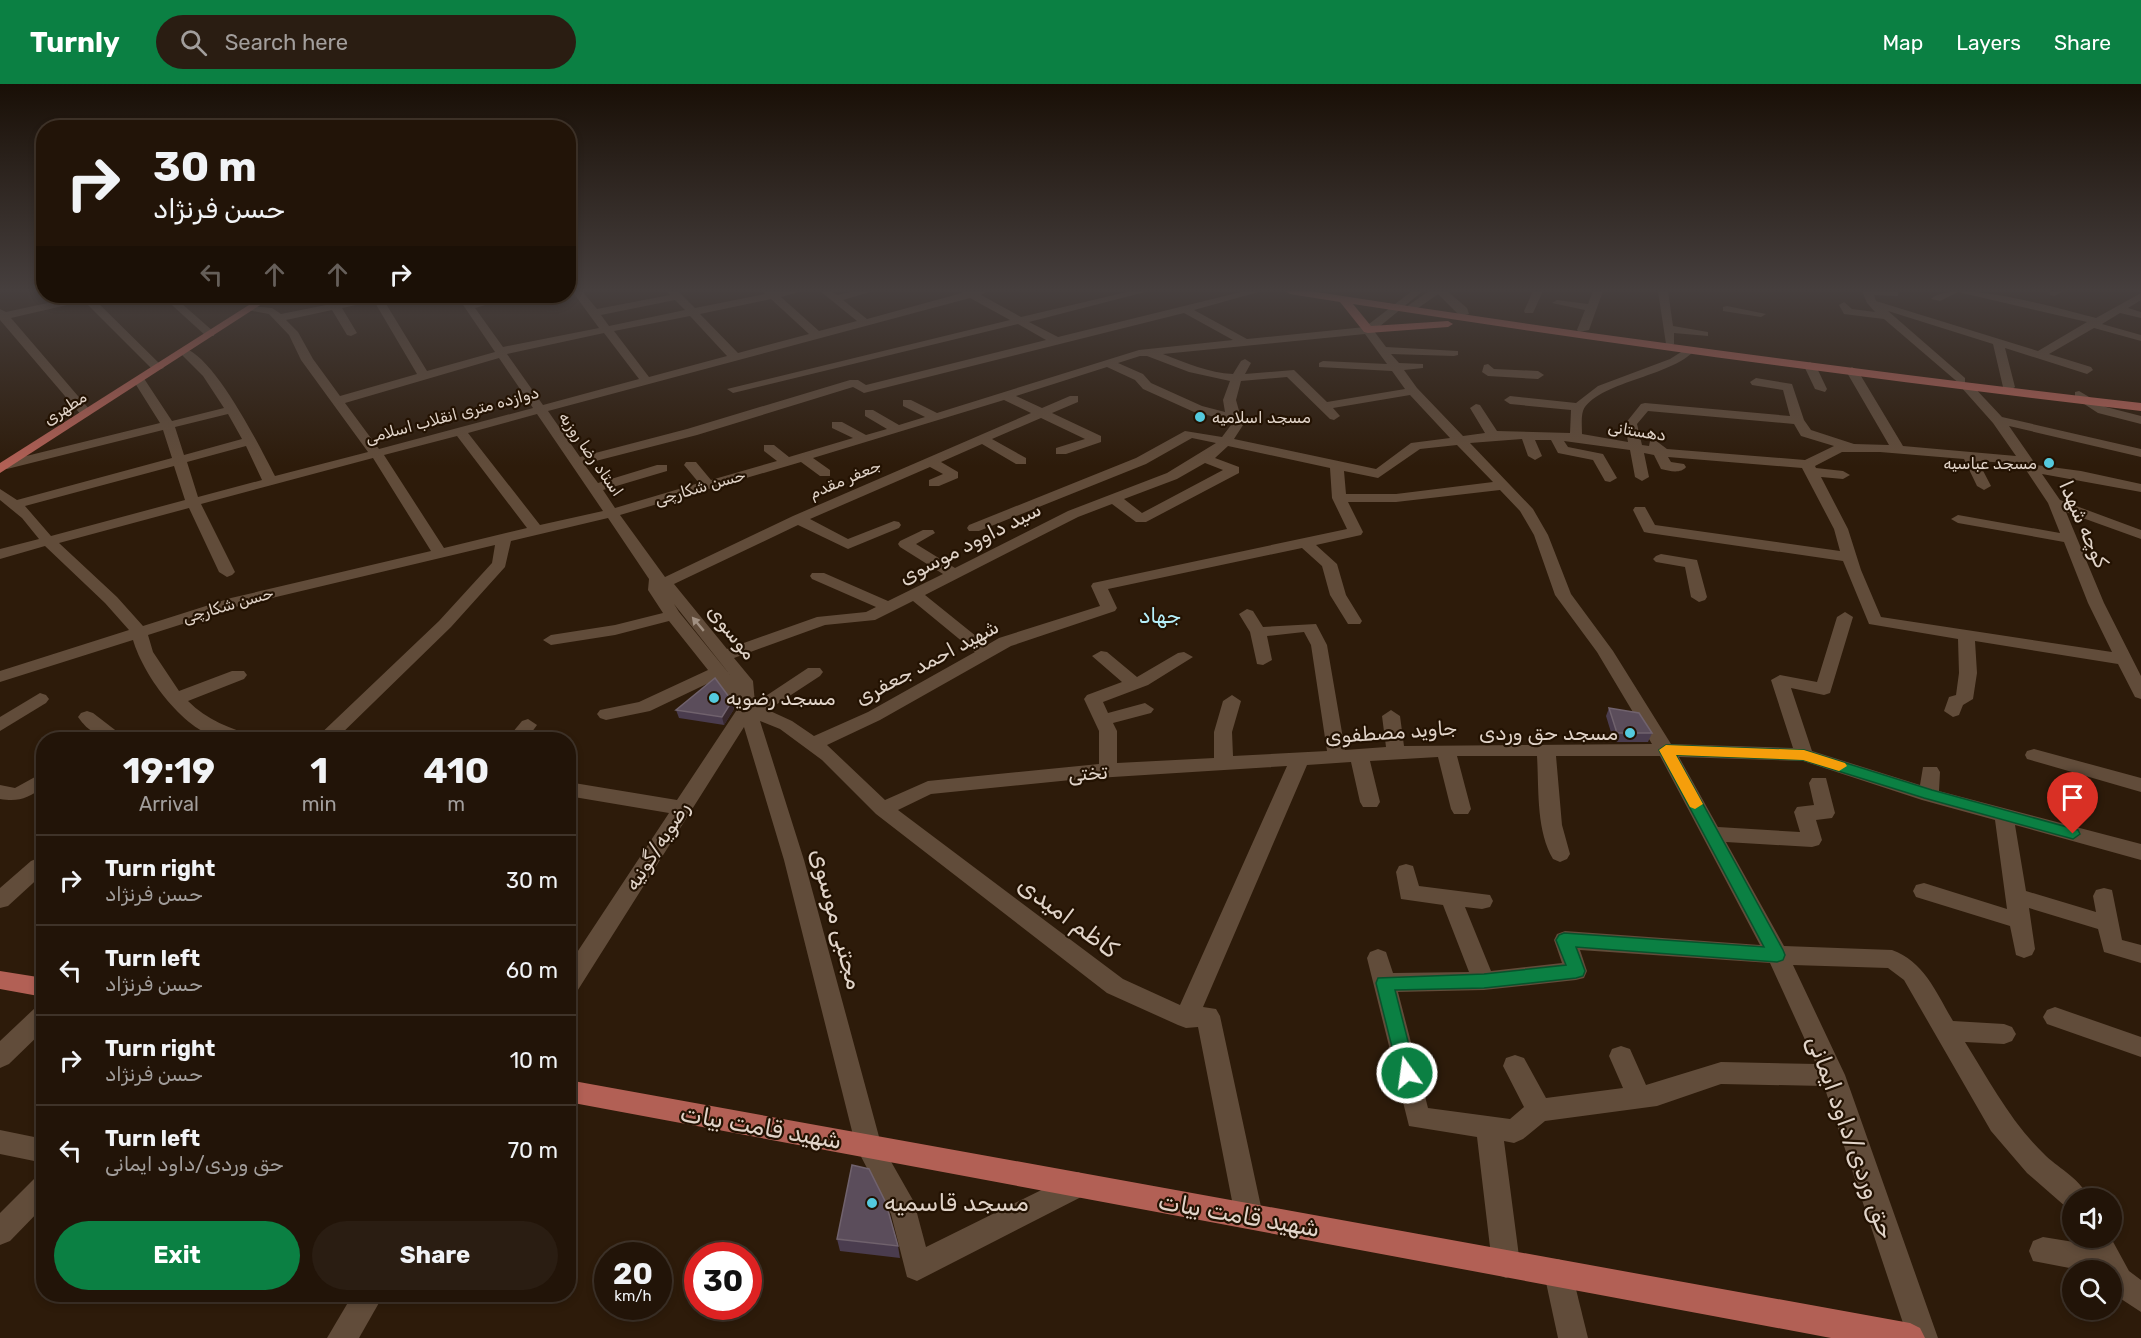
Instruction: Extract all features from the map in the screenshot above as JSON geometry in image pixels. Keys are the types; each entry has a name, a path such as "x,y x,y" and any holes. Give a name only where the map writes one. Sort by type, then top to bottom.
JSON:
{"main road":[{"path":"1686,350 2141,406"},
{"path":"1723,350 2083,399 2141,401"},
{"name":"مطهری","path":"3,467 184,351"},
{"path":"0,980 36,987"},
{"name":"شهید قامت بیات","path":"576,1092 1910,1338"}],"street":[{"path":"31,350 86,413"},
{"path":"140,350 158,368"},
{"path":"301,350 306,360 376,453 440,553"},
{"path":"409,350 424,376"},
{"name":"استاد رضا روزبه","path":"499,350 612,513"},
{"path":"338,400 512,350"},
{"path":"621,350 646,381"},
{"path":"728,350 735,357"},
{"name":"دوازده متری انقلاب اسلامی","path":"0,554 763,350"},
{"path":"765,408 733,389 896,350"},
{"path":"576,462 765,408 1021,350"},
{"name":"حسن شکارچی","path":"0,677 237,601 612,513 897,429 935,417 970,401 1003,395 1105,362 1149,352 1173,350"},
{"path":"1383,350 1454,352"},
{"name":"حق وردی/داود ایمانی","path":"1383,350 1413,391 1526,509 1541,535 1563,595 1605,651 1666,750 1712,834 1777,955 1833,1075 1923,1338"},
{"path":"1576,437 1576,413 1602,389 1674,361 1689,350"},
{"name":"کوچه شهدا","path":"1925,350 1964,384 1998,420 2055,503 2141,693"},
{"path":"2000,350 2008,387"},
{"path":"2024,350 2087,370"},
{"path":"2040,355 2049,350"},
{"path":"184,351 194,356 230,410 250,441 270,481"},
{"path":"1149,352 1178,364 1219,376 1237,378 1290,373 1334,416"},
{"path":"1105,362 1139,377 1147,386 1198,409 1232,417"},
{"path":"965,363 976,372"},
{"path":"1223,442 1233,433 1237,425 1229,411 1228,397 1245,363"},
{"path":"1323,365 1366,368 1419,366"},
{"path":"1810,366 1821,389"},
{"path":"1488,368 1488,372 1539,375"},
{"path":"1852,371 1898,449"},
{"path":"1511,374 1526,401"},
{"path":"139,380 168,426 193,502 227,572"},
{"path":"1756,382 1788,387 1798,420 1806,433 1852,448"},
{"path":"1324,406 1413,391"},
{"path":"1003,395 1096,439 1061,451"},
{"name":"جعفر مقدم","path":"661,581 1074,399"},
{"path":"1510,399 1580,407"},
{"path":"2083,399 2102,410 2141,420"},
{"path":"907,403 935,417"},
{"path":"1642,477 1631,424 1645,407 1740,417 1798,420"},
{"path":"1476,408 1492,436"},
{"path":"3,467 230,410"},
{"path":"869,413 897,429"},
{"path":"744,415 756,425"},
{"path":"1998,420 2141,453"},
{"path":"837,425 865,439"},
{"path":"460,431 537,531"},
{"path":"974,528 1141,461 1190,434 1337,466 1339,498 1356,532 1305,543"},
{"name":"دهستانی","path":"1337,466 1378,474 1416,446 1492,436 1527,436 1576,437 1635,448 1656,445 1843,475"},
{"path":"1527,436 1535,456"},
{"path":"1556,437 1563,450 1598,457 1610,478"},
{"path":"984,440 1021,461"},
{"path":"14,505 250,441"},
{"name":"سید داوود موسوی","path":"725,655 823,620 855,620 869,617 1073,514 1172,476 1215,452 1223,442"},
{"path":"1656,445 1666,466 1679,467"},
{"path":"770,448 787,462"},
{"path":"2130,665 1966,634 1875,621 1840,529 1809,468 1840,448 1898,449 2031,465 2140,487"},
{"path":"957,451 970,460"},
{"path":"1969,456 1984,486"},
{"path":"803,457 825,473"},
{"path":"1114,499 1141,519 1234,470 1204,458"},
{"path":"933,462 953,475 934,483"},
{"path":"692,465 708,485"},
{"path":"594,488 662,468"},
{"path":"1339,498 1396,498 1505,485"},
{"path":"0,493 27,514 48,541 111,600 139,632 145,652 176,699 195,719 223,732"},
{"path":"2055,503 2141,535"},
{"path":"1641,510 1649,529 1849,557"},
{"name":"موسوی","path":"612,513 661,581 725,655 744,681 751,709"},
{"path":"798,519 848,545 894,525"},
{"path":"1958,519 2070,539"},
{"path":"928,533 905,544 954,574"},
{"path":"331,732 445,624 500,564 504,538"},
{"path":"1305,543 1329,564 1338,595 1354,621"},
{"name":"شهید احمد جعفری","path":"813,744 890,707 1005,642 1109,608 1099,586 1305,543"},
{"path":"1661,559 1692,563 1699,597"},
{"path":"818,576 889,607"},
{"name":"موسوی","path":"661,581 656,590 673,615 717,672 751,709"},
{"path":"915,595 986,653"},
{"path":"1247,614 1258,632 1263,660"},
{"path":"551,640 615,630 673,615"},
{"path":"1804,755 1780,680 1824,689 1845,617"},
{"path":"1258,632 1310,627 1319,645 1337,758"},
{"path":"1953,711 1955,701 1964,699 1968,673 1966,634"},
{"path":"1101,656 1134,683"},
{"path":"1108,771 1108,731 1094,699 1166,669 1184,657"},
{"path":"606,714 644,707 717,672"},
{"path":"751,709 814,672"},
{"path":"176,699 238,675"},
{"path":"876,694 890,707"},
{"path":"0,725 40,699"},
{"path":"1224,765 1223,732 1232,701"},
{"name":"کاظم امیدی","path":"751,709 786,725 829,756 883,809 1115,986 1186,1018 1208,1016 1249,1216"},
{"name":"رضویه/گونیه","path":"576,974 682,808 751,709"},
{"name":"مجتبی موسوی","path":"751,709 794,860 868,1147 904,1210 916,1267 1078,1185"},
{"path":"1102,720 1145,709"},
{"path":"1391,716 1396,753"},
{"path":"87,717 105,732"},
{"path":"522,732 528,725"},
{"path":"1446,750 1461,809"},
{"name":"جاوید مصطفوی","path":"1299,761 1446,750 1666,750 1804,755 1929,795 2141,852"},
{"path":"1546,750 1552,825 1560,854"},
{"path":"1359,756 1370,802"},
{"path":"2034,756 2141,785"},
{"path":"1186,1018 1299,761"},
{"name":"تختی","path":"883,809 928,788 1108,771 1299,761"},
{"path":"1929,795 1930,772"},
{"path":"0,792 18,795 36,783"},
{"path":"1712,834 1812,840 1804,813 1825,813 1819,783"},
{"path":"576,790 682,808"},
{"path":"2004,816 2024,949"},
{"path":"0,900 36,868"},
{"path":"1406,872 1409,893 1482,901"},
{"path":"1924,891 2020,921"},
{"path":"2016,896 2109,924"},
{"path":"2104,896 2112,946 2141,954"},
{"path":"1450,899 1484,981"},
{"path":"1384,983 1484,981 1576,971 1564,940 1777,955 1892,959 1912,973 2000,1123 2036,1164 2064,1188"},
{"path":"1378,958 1418,1118 1514,1131 1539,1110 1657,1095 1720,1073 1833,1075"},
{"path":"2055,1017 2141,1047"},
{"path":"0,1057 36,1022"},
{"path":"1946,1031 2004,1034"},
{"path":"1621,1056 1639,1097"},
{"path":"1515,1066 1539,1110"},
{"path":"1489,1127 1506,1264"},
{"path":"0,1142 36,1149"},
{"path":"0,1232 36,1195"},
{"path":"2043,1251 2103,1249 2119,1281 2141,1298"},
{"path":"1558,1273 1573,1338"},
{"path":"342,1338 365,1302"}],"building":[{"name":"مسجد رضویه","path":"715,678 732,701 722,717 676,710"},
{"path":"1609,708 1639,713 1652,733 1617,733"},
{"name":"مسجد قاسمیه","path":"852,1165 869,1169 886,1203 898,1246 837,1239"}],"slow traffic":[{"path":"1695,804 1666,750 1804,755 1839,766"}],"place":[{"name":"مسجد اسلامیه","path":"1200,417"},
{"name":"مسجد عباسیه","path":"2049,463"},
{"name":"مسجد رضویه","path":"714,698"},
{"name":"مسجد حق وردی","path":"1630,733"},
{"name":"مسجد قاسمیه","path":"872,1203"}],"district":[{"name":"جهاد","path":"1160,615"}],"route":[{"path":"1407,1073 1384,983 1484,981 1576,971 1564,940 1777,955 1666,750 1804,755 1929,795 2073,834"}]}
